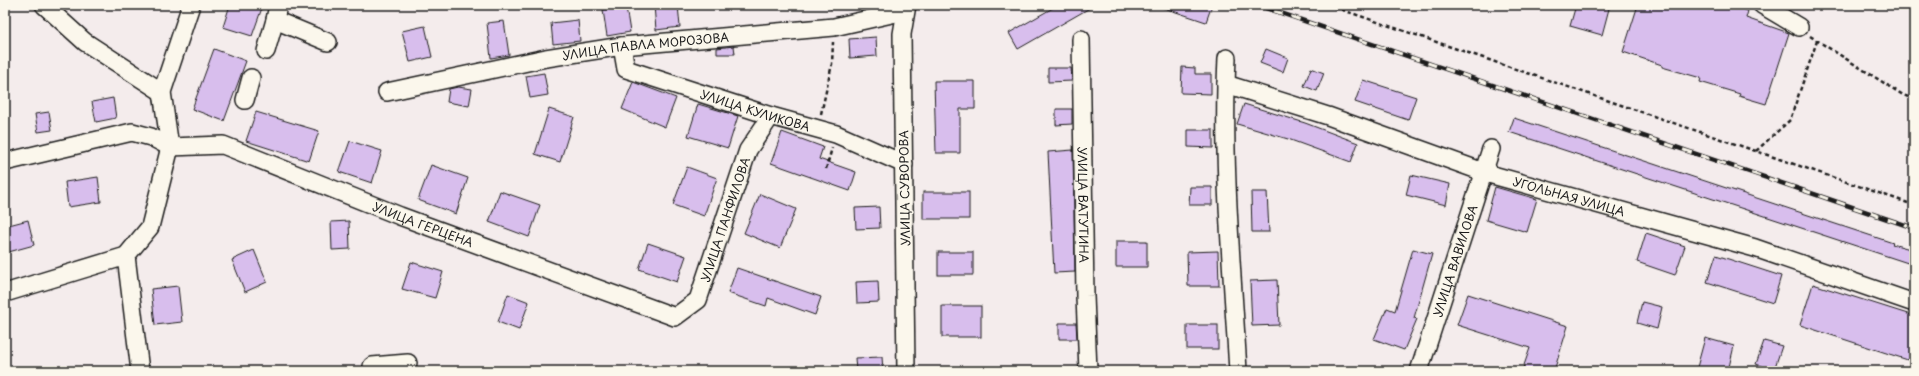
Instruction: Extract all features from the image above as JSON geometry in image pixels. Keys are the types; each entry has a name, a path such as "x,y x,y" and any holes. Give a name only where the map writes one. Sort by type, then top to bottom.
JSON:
{"street":[{"path":"44,5 85,42 162,92"},
{"path":"5,293 126,256 150,227 170,147 162,92 191,5"},
{"path":"1762,5 1798,27"},
{"name":"УЛИЦА ПАВЛА МОРОЗОВА","path":"387,92 546,58 622,46 834,27 906,8"},
{"name":"УЛИЦА СУВОРОВА","path":"906,8 902,34 906,371"},
{"path":"266,50 276,13 328,42"},
{"name":"УЛИЦА ВАТУТИНА","path":"1081,38 1084,289 1088,371"},
{"name":"УЛИЦА КУЛИКОВА","path":"622,46 626,69 771,116 836,134 904,164"},
{"path":"1227,58 1228,191 1238,371"},
{"path":"245,100 251,78"},
{"name":"УГОЛЬНАЯ УЛИЦА","path":"1226,84 1328,116 1483,171 1755,248 1914,303"},
{"name":"УЛИЦА ПАНФИЛОВА","path":"675,317 698,300 748,150 771,116"},
{"path":"5,162 132,132 151,137 170,147"},
{"name":"УЛИЦА ГЕРЦЕНА","path":"170,147 223,145 400,216 675,317"},
{"name":"УЛИЦА ВАВИЛОВА","path":"1419,371 1490,149"},
{"path":"126,256 140,371"},
{"path":"372,371 372,366 408,363"}],"path":[{"path":"826,169 836,134 821,116 832,64 834,27 830,5"},
{"path":"1328,5 1755,152 1914,204"},
{"path":"1798,27 1817,41 1903,95 1914,99"},
{"path":"1755,152 1790,120 1817,41"}],"building":[{"path":"230,5 263,5 252,36 223,27"},
{"path":"654,5 678,5 680,27 656,30"},
{"path":"1058,5 1095,5 1018,49 1009,33"},
{"path":"1162,5 1212,5 1206,22 1161,7"},
{"path":"1576,5 1610,5 1602,35 1570,26"},
{"path":"1638,5 1726,5 1748,11 1746,18 1789,33 1766,104 1739,96 1740,94 1700,82 1701,78 1662,67 1662,65 1623,52"},
{"path":"626,7 630,32 607,36 603,10"},
{"path":"578,20 580,41 553,44 551,23"},
{"path":"504,21 509,55 491,58 487,23"},
{"path":"425,26 432,57 410,62 402,31"},
{"path":"876,37 877,56 850,58 849,39"},
{"path":"734,46 735,54 717,54 717,48"},
{"path":"214,49 246,61 224,121 192,109"},
{"path":"1266,49 1288,58 1283,72 1260,63"},
{"path":"1182,67 1195,68 1195,74 1211,74 1211,94 1181,93"},
{"path":"1048,68 1071,68 1072,81 1048,82"},
{"path":"1311,68 1324,73 1317,91 1304,86"},
{"path":"544,73 548,95 530,98 526,76"},
{"path":"1363,80 1416,97 1408,120 1355,102"},
{"path":"934,81 975,81 975,109 960,109 960,153 936,153"},
{"path":"633,82 676,98 665,127 622,109"},
{"path":"458,87 472,89 469,106 447,102 449,89"},
{"path":"113,98 116,118 96,122 92,102"},
{"path":"698,104 738,116 728,148 688,136"},
{"path":"1244,104 1305,123 1358,143 1351,162 1288,139 1237,124"},
{"path":"549,109 574,117 560,162 535,154"},
{"path":"1056,109 1072,109 1072,124 1056,125"},
{"path":"49,112 52,130 38,132 35,114"},
{"path":"256,112 319,131 309,161 246,141"},
{"path":"1514,118 1914,250 1914,265 1509,132"},
{"path":"1188,130 1213,130 1213,148 1188,147"},
{"path":"782,132 823,147 819,159 856,172 850,191 771,163"},
{"path":"350,141 382,151 372,183 339,172"},
{"path":"1073,150 1075,272 1054,273 1048,152"},
{"path":"431,165 468,178 456,214 418,200"},
{"path":"687,167 717,178 704,216 673,205"},
{"path":"1411,175 1450,184 1446,205 1406,195"},
{"path":"98,177 101,202 68,207 65,182"},
{"path":"1190,187 1212,187 1212,205 1189,205"},
{"path":"1495,187 1537,199 1527,232 1486,220"},
{"path":"500,191 540,205 529,237 489,222"},
{"path":"923,192 969,192 969,219 923,219"},
{"path":"1251,192 1267,192 1269,232 1252,232"},
{"path":"760,194 796,209 780,248 744,233"},
{"path":"879,207 880,228 856,229 855,208"},
{"path":"28,220 34,245 5,253 5,226"},
{"path":"349,221 350,249 332,250 331,222"},
{"path":"1646,233 1685,246 1675,275 1637,262"},
{"path":"1116,241 1147,241 1147,267 1116,267"},
{"path":"648,243 686,256 677,282 639,269"},
{"path":"1413,249 1432,254 1414,318 1417,319 1404,350 1374,339 1387,308 1395,311"},
{"path":"254,250 267,282 245,292 232,260"},
{"path":"1218,251 1219,286 1188,286 1187,252"},
{"path":"938,252 973,252 973,275 938,275"},
{"path":"1716,255 1781,276 1773,303 1707,282"},
{"path":"411,262 443,272 435,298 402,289"},
{"path":"737,268 821,297 815,315 768,298 766,306 728,293"},
{"path":"1277,280 1279,325 1252,326 1250,281"},
{"path":"878,281 879,302 857,303 856,282"},
{"path":"1813,284 1914,316 1914,362 1800,325"},
{"path":"178,286 182,322 155,325 151,289"},
{"path":"508,294 529,302 519,330 498,322"},
{"path":"1468,294 1568,326 1554,371 1522,371 1530,348 1457,325"},
{"path":"1642,302 1662,307 1657,329 1637,323"},
{"path":"942,306 981,306 981,337 942,337"},
{"path":"1059,323 1076,323 1077,339 1059,339"},
{"path":"1187,325 1218,325 1218,349 1187,349"},
{"path":"1705,338 1734,346 1728,371 1696,371"},
{"path":"1764,341 1782,346 1774,370 1756,364"},
{"path":"882,357 883,371 856,371 855,358"}],"railway":[{"path":"1257,5 1914,228"}]}
